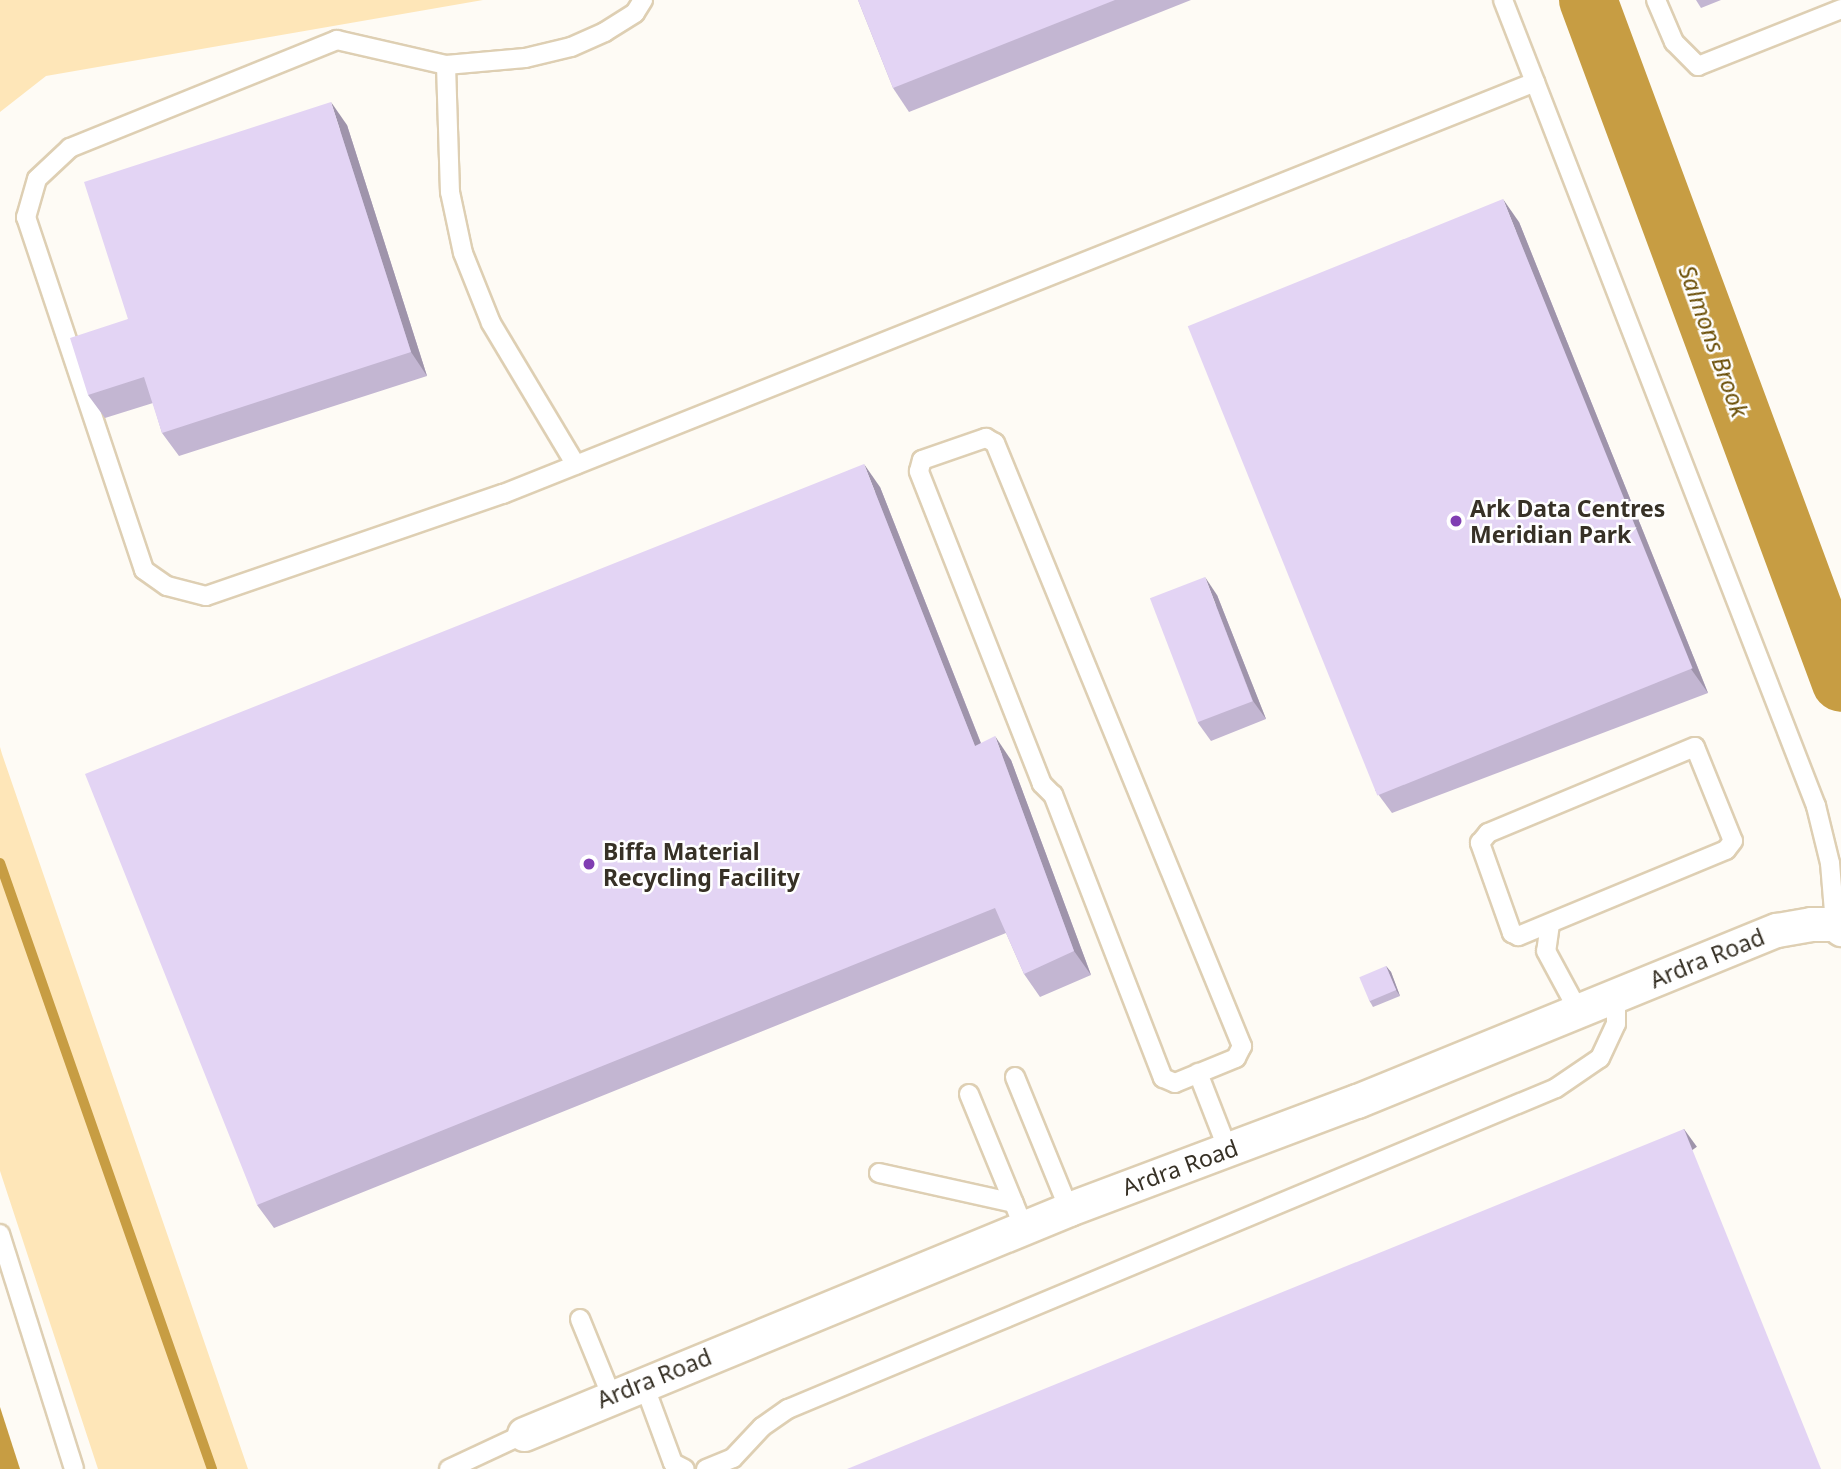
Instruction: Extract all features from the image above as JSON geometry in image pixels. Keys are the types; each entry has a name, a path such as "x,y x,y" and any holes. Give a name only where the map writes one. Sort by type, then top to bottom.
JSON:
{"street":[{"name":"Ardra Road","path":"524,1434 1019,1215 1069,1209 1228,1150 1579,1012 1777,930 1838,927"}],"lane":[{"path":"643,0 635,13 571,47 525,58 446,65 337,40 69,148 37,179 26,217 144,570 167,586 206,596 576,465 1535,82"},
{"path":"1503,0 1816,806 1830,863 1838,927"},
{"path":"1656,0 1674,42 1698,66 1841,9"},
{"path":"446,65 450,192 463,253 491,323 576,465"},
{"path":"986,438 995,443 1242,1046 1236,1058 1198,1073 1175,1083 1163,1079 1053,795 1042,784 919,471 922,460 986,438"},
{"path":"1695,747 1700,750 1733,841 1726,850 1550,923 1518,936 1512,933 1480,843 1488,833 1695,747"},
{"path":"1550,923 1546,951 1579,1012"},
{"path":"706,1469 733,1458 762,1427 788,1409 1556,1088 1600,1058 1616,1024 1616,995"},
{"path":"1198,1073 1228,1150"},
{"path":"1015,1077 1069,1209"},
{"path":"969,1094 1019,1215"},
{"path":"879,1173 1019,1215"},
{"path":"0,1234 74,1469"},
{"path":"580,1319 611,1395"},
{"path":"643,1382 673,1463 685,1469"},
{"path":"449,1469 483,1462 524,1434"}],"shaded area":[{"path":"0,0 483,0 46,76 0,112"},
{"path":"0,747 248,1469 98,1469 0,1171"},
{"path":"0,1407 20,1469 0,1469"}],"building":[{"path":"858,0 1115,0 893,88"},
{"path":"331,102 411,352 162,433 144,377 88,395 70,338 128,319 84,182"},
{"name":"Ark Data Centres Meridian Park","path":"1503,199 1693,668 1377,796 1188,326"},
{"name":"Biffa Material Recycling Facility","path":"864,464 975,746 995,736 1074,951 1024,974 995,908 257,1205 85,774"},
{"path":"1205,577 1253,701 1198,722 1150,598"},
{"path":"1386,966 1396,990 1369,1001 1359,977"},
{"path":"1684,1129 1821,1469 847,1469"}],"waterway":[{"name":"Salmons Brook","path":"1588,0 1841,683"},
{"path":"0,863 212,1469"}],"place":[{"name":"Ark Data Centres Meridian Park","path":"1456,521"},
{"name":"Biffa Material Recycling Facility","path":"589,864"}]}
